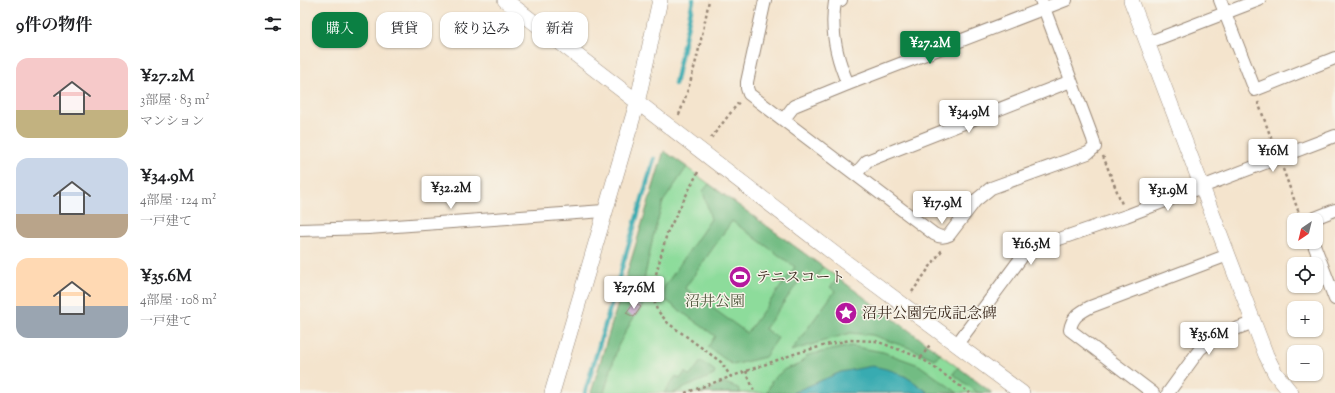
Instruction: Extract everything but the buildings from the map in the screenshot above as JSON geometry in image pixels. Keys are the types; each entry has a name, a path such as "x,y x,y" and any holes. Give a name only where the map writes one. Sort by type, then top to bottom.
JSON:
{"street":[{"path":"505,0 840,258 1022,393"},
{"path":"552,393 604,211 637,103 660,0"},
{"path":"765,0 747,82 749,94 938,237 945,237 949,235 975,200 992,188 1088,153 1095,148 1043,4"},
{"path":"841,0 835,2 833,13 835,46 848,84"},
{"path":"784,119 794,106 1043,4 1066,0"},
{"path":"1131,0 1266,355 1275,373 1291,393"},
{"path":"1220,0 1255,90 1335,58"},
{"path":"1147,43 1259,0"},
{"path":"856,174 868,161 1072,81"},
{"path":"957,344 1024,254 1038,246 1126,216 1201,186 1335,136"},
{"path":"1323,214 1335,210"},
{"path":"300,230 368,228 604,211"},
{"path":"1316,249 1335,299"},
{"path":"1153,393 1070,330 1071,321 1078,313 1090,306 1228,255"},
{"path":"1168,393 1200,349 1215,337 1254,322"}],"path":[{"path":"679,115 689,85 709,0"},
{"path":"1255,90 1275,149"},
{"path":"711,138 741,99 749,94"},
{"path":"1095,148 1103,154 1126,216"},
{"path":"1281,165 1299,213"},
{"path":"698,172 667,233 656,278 655,304 657,310 668,323 721,362 731,376"},
{"path":"912,292 943,248 945,237"},
{"path":"685,393 797,353 850,340 876,341 921,358 970,393"},
{"path":"921,358 931,343"},
{"path":"746,371 755,393"}],"green space":[{"name":"沼井公園","path":"664,151 838,278 992,393 591,393"},
{"path":"664,151 687,167 663,202 653,237 643,285 645,302 631,322 618,346 604,393 591,393"},
{"path":"709,184 823,267 816,277 807,270 765,329 778,338 765,357 733,365 708,347 715,336 664,299 663,289 711,219 703,191","holes":["732,221 795,267 747,333 685,288"]},
{"path":"838,278 941,354 934,359 912,349 872,335 850,333 791,351 835,291 830,287"},
{"path":"851,346 883,352 919,365 958,393 929,393 905,376 841,372 792,393 767,393 772,380 785,369 798,365 808,355"},
{"path":"701,361 715,371 714,375 673,393 664,393 676,376 680,379 685,372 690,376"},
{"path":"958,367 992,393 978,393 953,374"},
{"path":"725,383 738,388 741,393 701,393"}],"water":[{"path":"872,366 896,372 914,382 929,393 792,393 841,372"}],"waterway":[{"path":"675,84 693,0"},
{"path":"585,393 654,159"}],"place":[{"name":"テニスコート","path":"740,277"},
{"name":"沼井公園完成記念碑","path":"846,313"}]}
